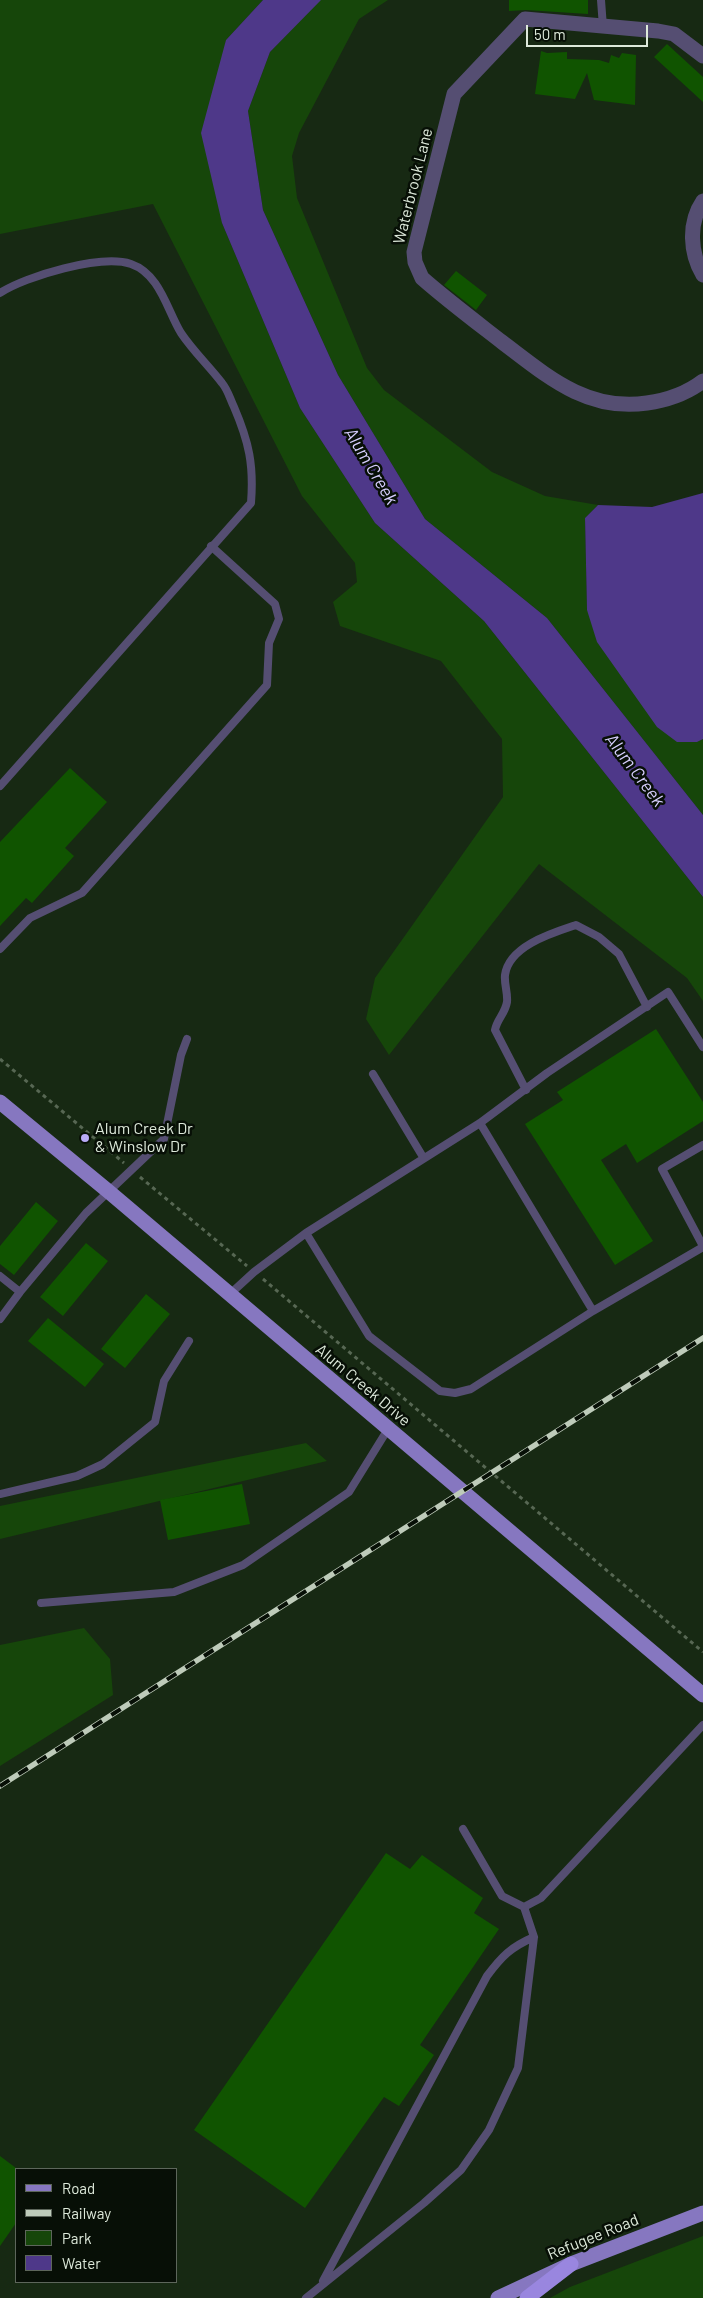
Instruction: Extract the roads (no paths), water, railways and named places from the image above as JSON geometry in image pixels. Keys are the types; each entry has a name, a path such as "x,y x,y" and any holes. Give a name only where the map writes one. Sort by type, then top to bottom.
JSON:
{"highway":[{"path":"527,2298 571,2264"}],"main road":[{"name":"Alum Creek Drive","path":"0,1102 230,1294 388,1430 579,1588 703,1695"},
{"name":"Refugee Road","path":"498,2298 571,2264 703,2213"}],"street":[{"name":"Waterbrook Lane","path":"703,56 674,34 525,19 454,94 415,244 415,262 422,278 441,295 539,370 575,392 592,400 614,405 656,402 688,392 703,381"},
{"path":"703,201 694,222 692,244 694,258 703,275"}],"lane":[{"path":"601,0 603,26"},
{"path":"0,293 14,284 44,273 112,262 131,264 146,273 161,293 182,334 224,386 246,434 252,456 253,482 251,503 0,786"},
{"path":"0,949 30,918 82,893 267,685 269,643 279,620 275,604 211,546"},
{"path":"526,1090 495,1030 497,1021 504,1014 508,999 505,975 511,960 538,938 576,925 599,937 619,954 646,1007"},
{"path":"230,1294 254,1272 306,1233 480,1123 547,1073 668,992 703,1047"},
{"path":"0,1319 20,1292 108,1191 164,1139 181,1055 187,1039"},
{"path":"373,1074 424,1157"},
{"path":"480,1123 593,1311"},
{"path":"306,1233 369,1336 440,1391 456,1393 471,1389 593,1311 703,1247 662,1169 703,1145"},
{"path":"0,1276 20,1292"},
{"path":"0,1485 1,1494 77,1476 103,1464 155,1422 164,1380 189,1341"},
{"path":"41,1603 174,1592 243,1565 348,1492 388,1430"},
{"path":"524,1907 541,1898 703,1724"},
{"path":"306,2298 424,2203 461,2170 489,2130 518,2068 534,1937 524,1907 502,1896 464,1829"},
{"path":"320,2285 487,1976 500,1958 514,1946 534,1937"}],"water":[{"name":"Alum Creek","path":"263,0 321,0 270,52 248,111 263,210 338,375 425,519 547,618 703,815 703,897 484,621 375,523 300,408 222,223 201,133 226,40"},
{"path":"703,493 703,739 697,742 677,742 657,727 597,642 587,610 585,518 598,505 652,507"}],"railway":[{"path":"0,1786 703,1338"}],"place":[{"name":"Alum Creek Dr & Winslow Dr","path":"85,1138"}]}
